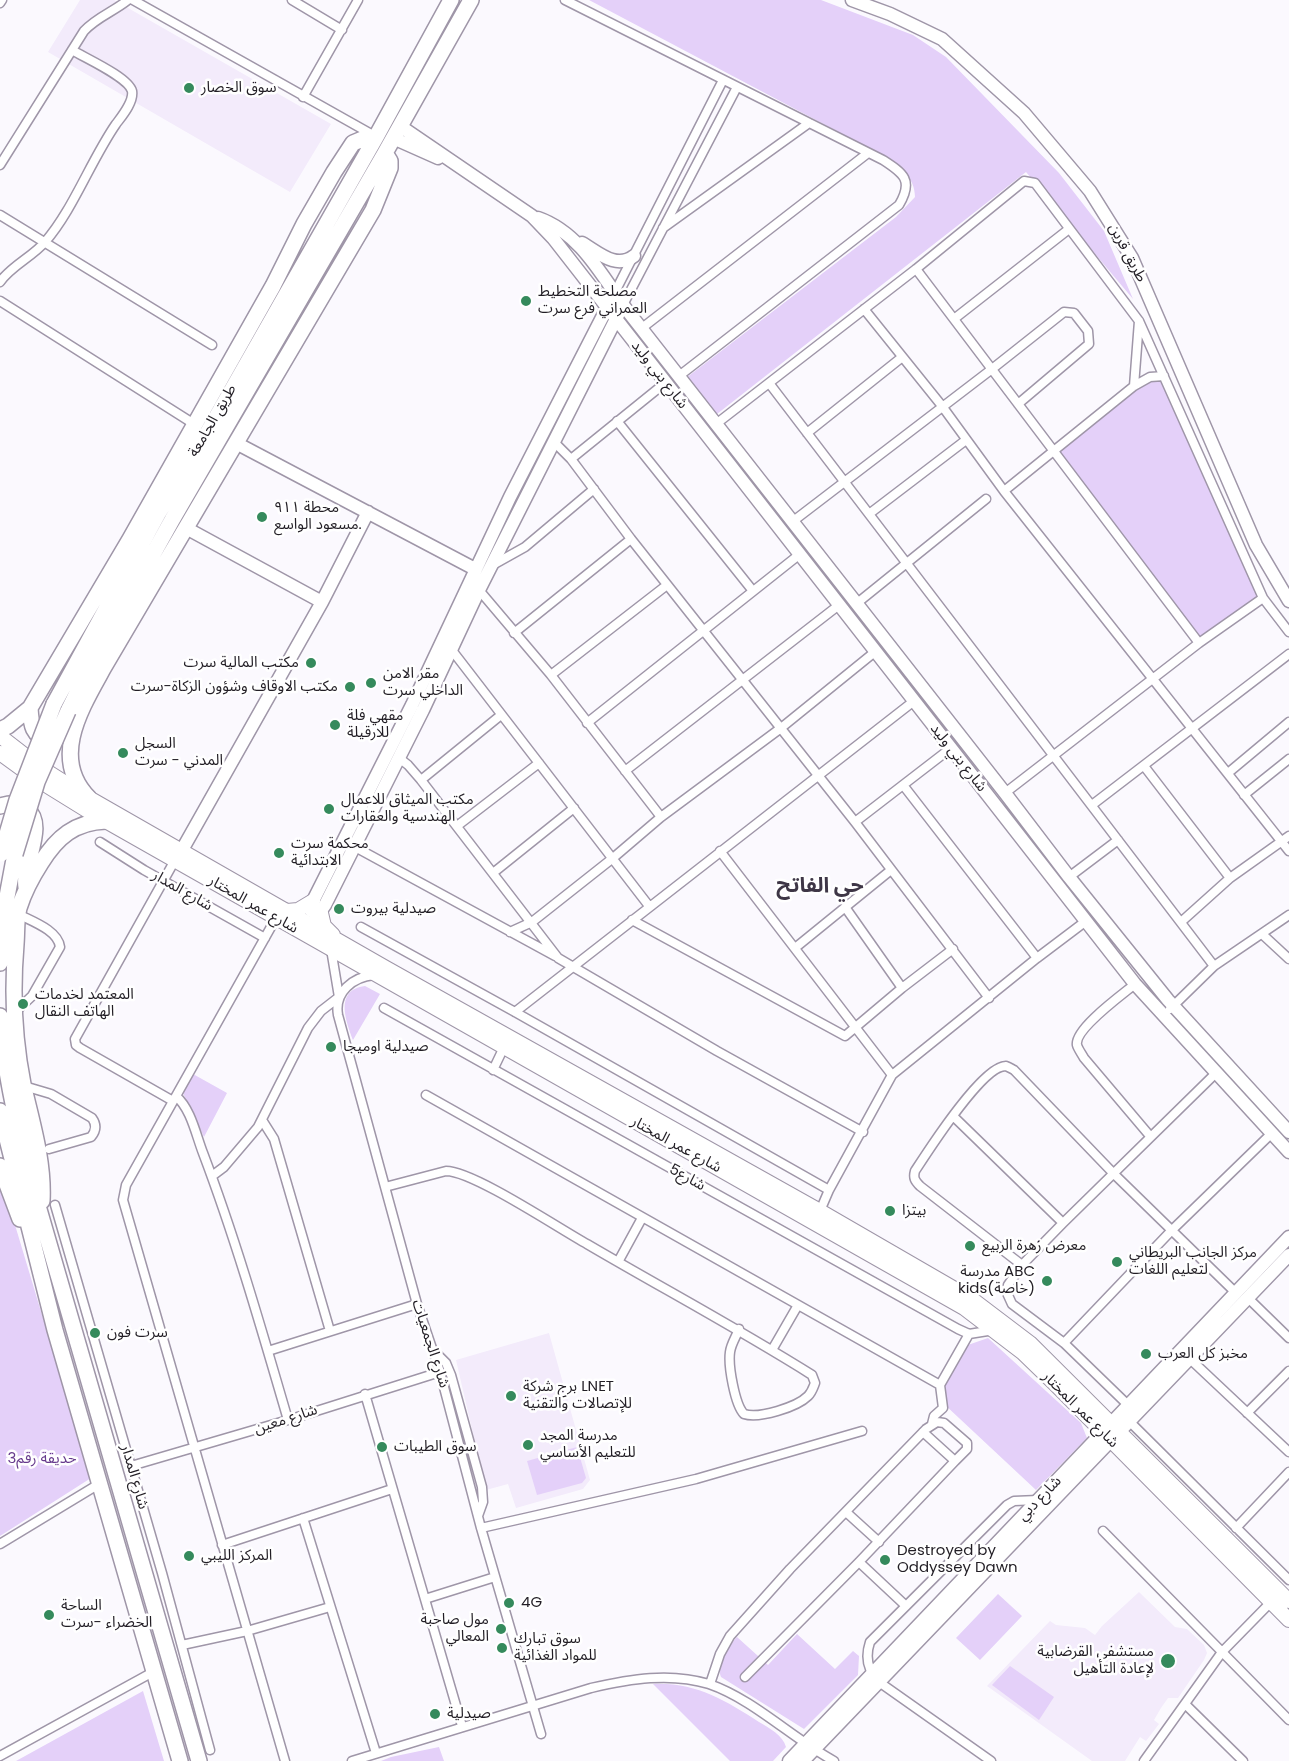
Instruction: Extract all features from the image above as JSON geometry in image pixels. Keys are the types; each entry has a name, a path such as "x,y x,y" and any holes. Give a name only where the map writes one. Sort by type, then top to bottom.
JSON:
{"highway":[{"name":"طريق الجامعة","path":"386,140 451,0"},
{"name":"طريق الجامعة","path":"61,708 159,512 471,0"},
{"path":"0,730 30,708 151,501 273,286 321,194 350,146 361,138 386,140"},
{"path":"30,708 32,727 43,739 59,741 65,739 72,731 104,667 373,210 390,168 386,140"},
{"path":"0,963 6,856 36,782 61,708 88,671 386,140"},
{"path":"151,501 168,485 192,445 205,437"},
{"path":"72,731 70,761 72,772 81,790 89,798"},
{"path":"0,806 12,803 22,806 30,811 34,819 35,833 25,874 26,890"},
{"path":"106,821 83,824 64,834 45,856 26,890 18,914 14,976 7,1015 6,1077 40,1216 198,1761"},
{"path":"7,1015 42,1174 40,1216"},
{"path":"0,1111 55,1330 180,1761"},
{"path":"0,1166 16,1211 32,1237"}],"main road":[{"name":"شارع عمر المختار","path":"0,736 40,767 178,855 333,944 375,975 964,1308 994,1330 1111,1432 1289,1620"},
{"name":"شارع عمر المختار","path":"0,753 33,777 106,821 178,855"},
{"path":"281,914 317,907 333,944 820,1210 937,1277 987,1310 1030,1343 1111,1432 1289,1601"}],"street":[{"path":"0,165 92,22 112,12 128,0"},
{"path":"133,0 303,97 386,140 453,163 532,216"},
{"path":"292,0 342,30"},
{"path":"303,97 358,0"},
{"path":"565,0 868,153 901,172 904,178 906,190 899,205 679,376"},
{"name":"طريق قرين","path":"852,0 890,14 942,39 1024,113 1090,191 1132,258 1256,545 1289,601"},
{"path":"0,282 45,243 70,204 91,164 128,107 132,95 131,88 120,78 72,50"},
{"path":"317,907 355,846 399,758 475,569 723,80"},
{"path":"307,929 418,708 451,649 490,566 623,305 737,87"},
{"path":"662,229 809,123"},
{"path":"642,328 868,153"},
{"path":"716,424 916,269 1024,181 1035,183 1139,321 1263,598 1289,632"},
{"path":"0,215 212,345"},
{"name":"شارع بني وليد","path":"532,216 557,227 584,250 623,305 1069,877 1174,1006 1289,1132"},
{"name":"شارع بني وليد","path":"532,216 553,238 1135,984 1289,1152"},
{"path":"954,319 1069,229"},
{"path":"570,236 613,261 621,263 634,256"},
{"path":"916,269 1199,643"},
{"path":"0,301 194,424"},
{"path":"864,309 901,358 942,406 1004,491 1244,795 1285,838 1289,851"},
{"path":"792,522 1064,312 1074,313 1088,331 1089,344 1018,404"},
{"path":"1134,386 1139,321"},
{"path":"807,433 901,358"},
{"path":"1004,491 1134,386 1149,377 1164,376"},
{"path":"769,382 1214,966"},
{"path":"571,459 665,383"},
{"path":"617,421 753,591"},
{"path":"869,514 966,440"},
{"path":"554,442 571,459 631,539 855,822 989,998"},
{"path":"236,443 475,569"},
{"path":"490,566 525,547 594,489"},
{"path":"510,497 522,503"},
{"path":"856,604 986,499"},
{"path":"288,1420 212,1176 187,1110 175,1098 80,1048 76,1045 75,1039 322,602 368,512"},
{"path":"186,528 322,602"},
{"path":"514,633 631,539"},
{"path":"587,723 800,554"},
{"path":"551,675 667,585"},
{"path":"479,590 551,675 661,817"},
{"path":"1005,793 1199,643 1263,598"},
{"path":"625,771 839,605"},
{"path":"451,649 649,906"},
{"path":"510,932 532,922 661,817 781,728 876,651"},
{"path":"1092,805 1289,654"},
{"path":"514,1012 914,701"},
{"path":"421,780 501,715"},
{"path":"1228,773 1289,722"},
{"path":"855,822 951,748"},
{"path":"399,758 421,780 558,958"},
{"path":"1244,795 1289,759"},
{"path":"457,826 538,763"},
{"path":"1144,766 1230,878"},
{"path":"903,785 1037,958"},
{"path":"493,873 574,808"},
{"path":"1181,922 1230,878 1285,838"},
{"path":"1069,877 1118,840"},
{"name":"شارع المدار","path":"100,842 265,938"},
{"path":"355,846 574,967 717,1051 863,1132"},
{"path":"720,851 892,1075"},
{"path":"795,948 891,870"},
{"path":"845,907 902,988"},
{"path":"7,1015 32,996 60,947 56,936 18,914"},
{"path":"281,914 265,938 126,1185 123,1200 285,1761"},
{"path":"1163,1016 1214,966 1289,915"},
{"path":"632,920 845,1036 952,949"},
{"path":"820,1210 892,1075 1086,921"},
{"path":"361,927 829,1190"},
{"path":"1262,934 1289,958"},
{"name":"شارع الجمعيات","path":"333,944 339,997 338,1015 417,1304 440,1372 481,1528 541,1734"},
{"path":"212,1176 224,1167 262,1120 308,1028 321,1011 355,980 375,975"},
{"path":"1135,984 1091,1022 1078,1038 1077,1045 1084,1058 1150,1136"},
{"name":"شارع5","path":"384,1008 969,1334"},
{"path":"493,1070 504,1047"},
{"path":"1022,1265 915,1181 915,1171 965,1098 1000,1068 1010,1067 1114,1174 1235,1292"},
{"path":"1128,1405 1064,1343 1008,1298 1008,1285 1022,1265 1063,1223 1216,1073"},
{"path":"24,1086 51,1094 88,1116 95,1123 91,1137 49,1149"},
{"path":"426,1095 940,1384"},
{"path":"953,1116 1063,1223"},
{"path":"262,1120 274,1139 330,1331"},
{"path":"1064,1343 1171,1231 1272,1133"},
{"path":"385,1187 446,1171 454,1171 479,1182 739,1329 812,1375 815,1383 807,1397 796,1404 763,1415 744,1414 738,1405 729,1357 739,1329"},
{"name":"شارع المدار","path":"55,1205 210,1749"},
{"path":"618,1262 642,1218"},
{"name":"شارع دبي","path":"789,1761 809,1747 1111,1432 1128,1405 1289,1237"},
{"name":"شارع دبي","path":"875,1678 1040,1500 1111,1432 1129,1420 1289,1255"},
{"path":"1247,1297 1289,1338"},
{"path":"268,1352 417,1304"},
{"path":"772,1350 798,1305"},
{"path":"932,1424 934,1416 942,1408 940,1384 969,1334 994,1330"},
{"path":"432,1349 449,1369 479,1476 483,1497 478,1516"},
{"path":"1189,1358 1289,1452"},
{"path":"1247,1413 1289,1371"},
{"name":"شارع معين","path":"131,1466 440,1372"},
{"path":"365,1394 462,1726"},
{"path":"1129,1420 1289,1580"},
{"path":"710,1684 720,1654 730,1636 790,1569 923,1432 932,1424 944,1423 967,1443 967,1449 860,1562 745,1677"},
{"path":"481,1528 696,1479 862,1431"},
{"path":"923,1432 956,1461"},
{"path":"1236,1528 1289,1472"},
{"path":"0,1544 99,1484"},
{"path":"222,1545 392,1489"},
{"path":"992,1761 875,1678 867,1651 870,1642 1007,1505 1014,1501 1040,1500"},
{"path":"846,1512 879,1542"},
{"path":"303,1518 376,1753"},
{"path":"1103,1531 1289,1720"},
{"path":"860,1562 906,1606"},
{"path":"425,1599 495,1577"},
{"path":"1144,1761 1222,1652 1271,1602"},
{"path":"182,1645 248,1631 330,1607"},
{"path":"0,1756 153,1672"},
{"path":"352,1761 591,1688 645,1678 682,1679 710,1684 746,1702 809,1747 834,1761"},
{"path":"1185,1704 1243,1761"},
{"name":"شارع دبي","path":"803,1761 809,1747"}],"shaded area":[{"name":"سوق الخصار","path":"80,0 114,0 331,124 290,192 48,52"},
{"name":"مدرسة المجد للتعليم الأساسي","path":"549,1333 590,1480 583,1489 516,1508 508,1484 486,1490 456,1360"},
{"path":"1139,1592 1175,1627 1187,1629 1204,1645 1207,1653 1178,1698 1168,1698 1161,1708 1154,1720 1159,1724 1146,1741 1140,1737 1125,1761 1092,1761 987,1686 1050,1621 1056,1625 1085,1628 1095,1635"}],"green space":[{"path":"589,0 821,0 913,35 946,57 1059,173 1104,231 1133,299 1026,172 717,414 686,378 896,217 915,197 914,190 906,174 884,156"},
{"path":"1156,377 1164,382 1263,597 1199,645 1051,454 1151,378"},
{"path":"365,986 380,994 353,1040 346,1016 346,1000 349,993"},
{"path":"193,1074 227,1093 204,1137 183,1093 185,1084"},
{"name":"حديقة رقم3","path":"0,1175 91,1478 0,1536"},
{"path":"988,1338 1081,1423 1087,1438 1036,1490 944,1404 941,1389 965,1346"},
{"path":"577,1447 586,1478 582,1483 537,1495 527,1461"},
{"path":"998,1594 1022,1616 980,1660 956,1638"},
{"path":"797,1634 835,1669 853,1651 859,1656 858,1675 804,1729 721,1677 720,1672 724,1656 737,1637 768,1665"},
{"path":"1010,1666 1054,1697 1039,1720 992,1685"},
{"path":"653,1684 696,1689 722,1700 775,1732 786,1747 773,1761 730,1761"},
{"path":"143,1691 164,1761 16,1761"},
{"path":"439,1747 444,1761 381,1761 391,1757"}],"place":[{"name":"سوق الخصار","path":"189,88"},
{"name":"مصلحة التخطيط العمراني فرع سرت","path":"526,301"},
{"name":"محطة ٩١١ مسعود الواسع.","path":"262,517"},
{"name":"مكتب المالية سرت","path":"311,663"},
{"name":"مقر الامن الداخلي سرت","path":"371,683"},
{"name":"مكتب الاوقاف وشؤون الزكاة-سرت","path":"350,687"},
{"name":"مقهي فلة للارقيلة","path":"335,725"},
{"name":"السجل المدني - سرت","path":"123,753"},
{"name":"مكتب الميثاق للاعمال الهندسية والعقارات","path":"329,809"},
{"name":"محكمة سرت الابتدائية","path":"279,853"},
{"name":"صيدلية بيروت","path":"339,909"},
{"name":"المعتمد لخدمات الهاتف النقال","path":"23,1004"},
{"name":"صيدلية اوميجا","path":"331,1047"},
{"name":"بيتزا","path":"890,1211"},
{"name":"معرض زهرة الربيع","path":"970,1246"},
{"name":"مركز الجانب البريطاني لتعليم اللغات","path":"1117,1262"},
{"name":"مدرسة ABC kids(خاصة)","path":"1047,1281"},
{"name":"سرت فون","path":"95,1333"},
{"name":"مخبز كل العرب","path":"1146,1354"},
{"name":"برج شركة LNET للإتصالات والتقنية","path":"511,1396"},
{"name":"مدرسة المجد للتعليم الأساسي","path":"528,1445"},
{"name":"سوق الطيبات","path":"382,1447"},
{"name":"المركز الليبي","path":"189,1556"},
{"name":"Destroyed by Oddyssey Dawn","path":"885,1560"},
{"name":"4G","path":"509,1603"},
{"name":"الساحة الخضراء -سرت","path":"49,1615"},
{"name":"مول صاحبة المعالي","path":"501,1629"},
{"name":"سوق تبارك للمواد الغذائية","path":"502,1648"},
{"name":"مستشفي القرضابية لإعادة التأهيل","path":"1168,1661"},
{"name":"صيدلية","path":"435,1714"}],"district":[{"name":"حي الفاتح","path":"820,887"}]}
